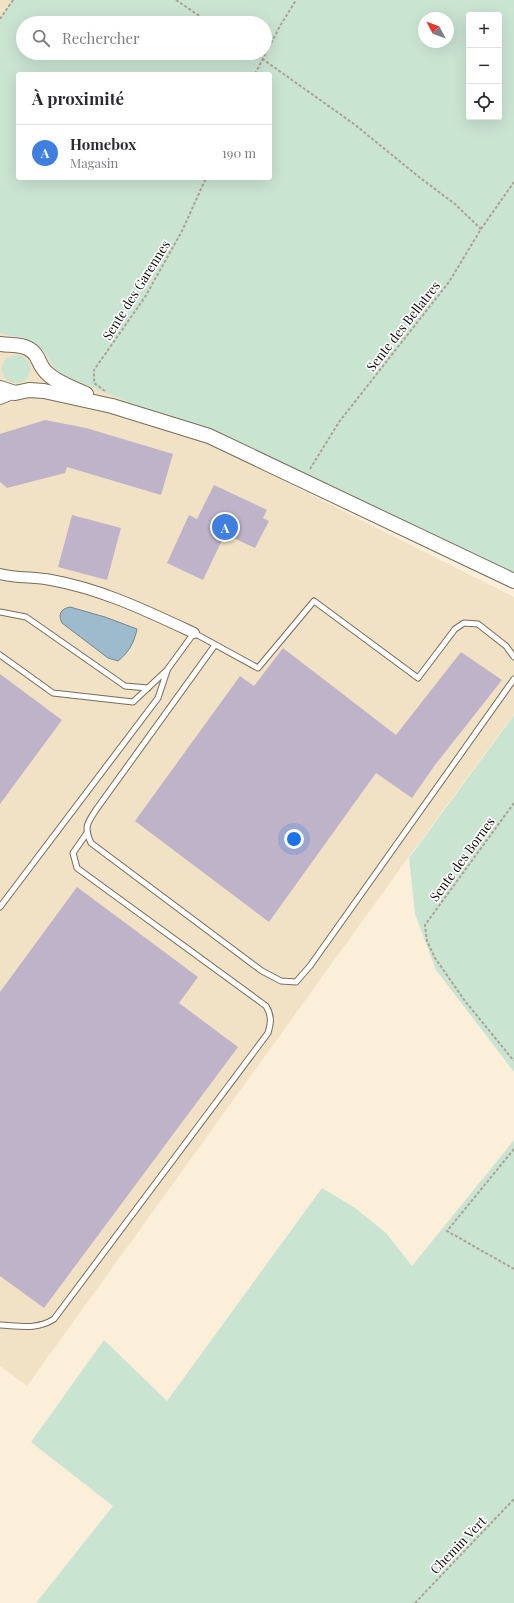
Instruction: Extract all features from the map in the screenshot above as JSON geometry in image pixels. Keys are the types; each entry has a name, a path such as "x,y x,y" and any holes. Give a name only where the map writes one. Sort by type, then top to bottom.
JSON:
{"street":[{"path":"4,346 28,348 34,353 39,364 47,374 112,406"},
{"path":"0,399 21,392 37,379 39,364"},
{"path":"0,388 21,392 44,391 112,406 209,436 514,581"},
{"path":"0,574 14,577 51,580 91,591 139,608 194,634"}],"lane":[{"path":"0,654 53,693 133,702 167,670 194,634 258,668 314,601 418,678 455,629 464,623 478,624 506,646 514,657"},
{"path":"0,612 26,617 125,686 148,688"},
{"path":"215,645 98,807 86,825 87,833 91,844 262,972 281,981 296,982 310,966 514,679"},
{"path":"0,907 158,698 167,670"},
{"path":"0,1325 35,1327 45,1325 54,1319 268,1033 271,1024 271,1014 266,1006 77,868 74,853 87,833"}],"path":[{"path":"0,19 13,0"},
{"path":"176,0 200,16"},
{"path":"272,42 296,0"},
{"path":"257,72 263,60"},
{"path":"264,60 354,124 455,204 481,229"},
{"name":"Sente des Garennes","path":"112,406 106,391 94,383 94,370 145,297 182,232 205,180"},
{"name":"Sente des Bellatres","path":"304,480 318,453 339,422 449,282 481,229 514,182"},
{"name":"Sente des Bornes","path":"514,803 425,925 427,941 435,958 465,1001 514,1061"},
{"path":"514,1149 447,1231 514,1269"},
{"name":"Chemin Vert","path":"415,1603 514,1499"}],"shaded area":[{"path":"0,0 18,0 0,31"},
{"path":"0,330 313,496 514,597 514,714 405,862 27,1386 0,1366"}],"green space":[{"path":"13,0 514,0 514,581 209,436 61,374 36,344 23,338 0,333 0,19"},
{"path":"16,355 26,359 30,369 26,379 16,383 6,379 2,369 6,359"},
{"path":"514,715 514,1072 436,970 415,914 409,858"},
{"path":"514,1140 514,1603 36,1603 113,1506 31,1442 104,1340 167,1401 322,1188 355,1208 386,1233 412,1266"}],"water":[{"path":"70,607 105,617 137,629 133,643 128,651 118,661 108,658 62,623 60,615 62,611"}],"building":[{"path":"45,420 86,428 173,454 161,495 67,467 65,473 7,488 0,482 0,434"},
{"path":"214,485 267,510 263,518 269,521 255,548 225,534 203,580 167,563 189,515 197,519"},
{"path":"72,515 121,528 107,580 58,567"},
{"path":"283,648 396,735 461,652 502,680 435,765 412,798 376,773 269,922 135,821 240,676 254,686"},
{"path":"0,674 62,720 0,804"},
{"path":"77,887 198,977 179,1003 238,1047 44,1308 0,1276 0,992"}],"place":[{"name":"Homebox","path":"225,527"}]}
